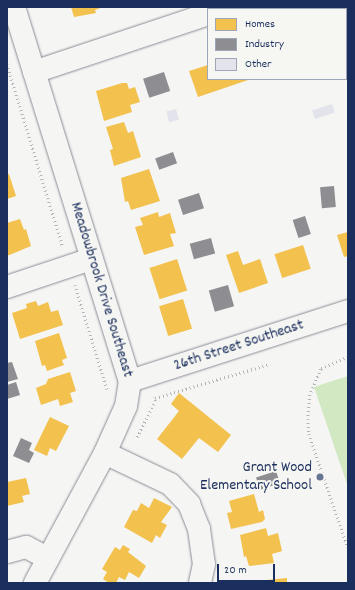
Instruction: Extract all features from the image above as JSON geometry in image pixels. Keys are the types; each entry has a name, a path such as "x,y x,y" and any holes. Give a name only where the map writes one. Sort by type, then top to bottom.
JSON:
{"street":[{"name":"Meadowbrook Drive Southeast","path":"14,7 130,382 126,406 105,453 35,583"},
{"path":"34,72 207,14"},
{"path":"7,287 91,259"},
{"name":"26th Street Southeast","path":"130,382 348,311"},
{"path":"105,453 170,484 189,504 199,529 204,564 200,583"},
{"path":"7,552 26,547 48,558"}],"path":[{"path":"7,64 65,253"},
{"path":"74,282 108,394"},
{"path":"348,357 321,369 310,395 308,419 309,434 348,548"},
{"path":"155,398 270,364"},
{"path":"133,444 155,401 153,391"}],"green space":[{"path":"348,376 348,487 314,387"}],"building: Homes":[{"path":"71,7 103,7 95,10 96,13 74,17"},
{"path":"347,18 348,18 347,60"},
{"path":"207,65 207,80 248,80 198,97 189,71"},
{"path":"122,83 127,83 129,89 135,87 140,102 130,105 132,112 104,121 96,91"},
{"path":"124,122 128,133 133,131 141,157 114,166 110,150 113,149 106,127"},
{"path":"149,169 160,201 131,210 128,201 125,202 121,178"},
{"path":"9,174 16,196 7,199 7,175"},
{"path":"158,212 159,217 170,213 176,233 170,234 174,246 144,255 135,227 143,225 140,218"},
{"path":"20,219 24,230 26,229 31,246 7,256 7,223"},
{"path":"348,232 348,256 344,257 337,235"},
{"path":"303,245 311,269 282,278 274,254"},
{"path":"238,251 243,265 260,259 268,283 239,293 226,255"},
{"path":"177,259 187,290 160,299 149,268"},
{"path":"183,299 192,329 168,336 159,306"},
{"path":"36,301 38,306 48,302 51,312 58,310 63,325 20,339 12,313 27,308 26,304"},
{"path":"59,333 67,358 62,360 64,365 47,371 45,365 42,366 35,341"},
{"path":"70,372 76,391 70,393 73,402 60,406 58,399 41,405 36,388 46,384 48,379"},
{"path":"179,393 231,435 218,452 199,438 182,459 157,439 179,411 171,404"},
{"path":"50,417 69,426 56,451 50,448 47,456 34,450"},
{"path":"26,478 30,494 22,496 24,502 7,506 7,482"},
{"path":"254,494 259,512 263,510 265,519 262,522 231,529 227,513 232,512 229,501"},
{"path":"154,498 172,507 161,522 167,525 160,538 156,535 152,543 124,527 133,510 137,511 141,503 149,508"},
{"path":"266,528 268,536 278,533 282,551 272,554 274,563 249,566 246,556 244,557 240,535"},
{"path":"123,545 130,549 128,552 146,566 139,578 129,572 125,580 119,577 116,583 109,583 103,579 107,572 102,569 115,547 120,550"},
{"path":"287,578 287,583 257,583 257,581"}],"building: Industry":[{"path":"164,72 170,91 149,98 143,79"},
{"path":"173,152 177,163 159,170 155,158"},
{"path":"334,186 336,207 322,208 320,187"},
{"path":"199,193 204,208 183,215 178,200"},
{"path":"305,216 311,234 299,238 293,220"},
{"path":"211,238 215,253 194,259 190,244"},
{"path":"228,285 234,306 215,312 209,291"},
{"path":"12,362 18,379 7,382 7,363"},
{"path":"16,382 20,395 7,399 7,385"},
{"path":"21,438 32,443 29,450 34,453 29,463 13,456"},
{"path":"276,471 280,483 260,490 256,477"}],"building: Other":[{"path":"332,104 335,113 315,119 312,110"},
{"path":"176,109 179,120 169,122 166,112"}],"place":[{"name":"Grant Wood Elementary School","path":"320,477"}]}
